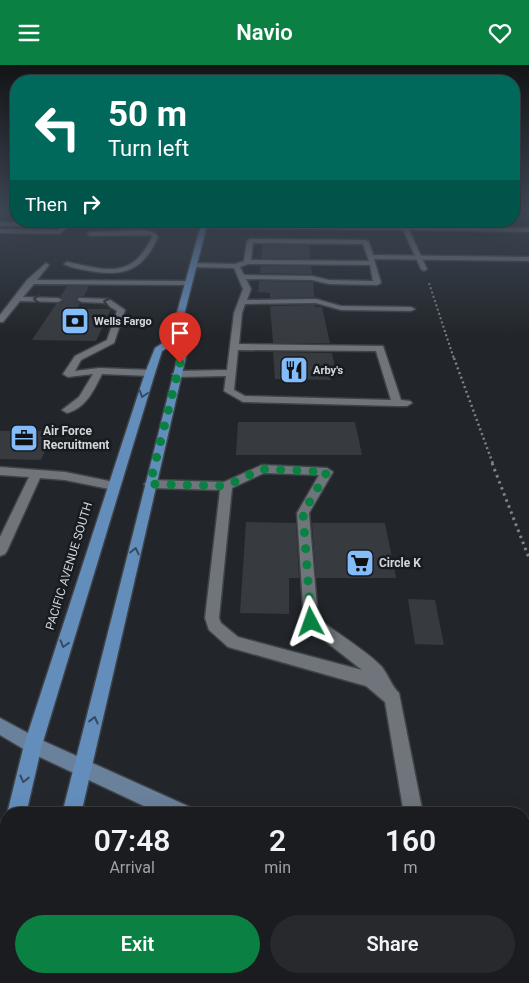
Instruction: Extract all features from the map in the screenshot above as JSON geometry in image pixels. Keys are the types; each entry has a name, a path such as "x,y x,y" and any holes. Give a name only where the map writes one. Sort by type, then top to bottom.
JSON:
{"main road":[{"path":"73,807 183,352 174,339 197,252"},
{"name":"PACIFIC AVENUE SOUTH","path":"18,807 33,745 150,373 158,350 174,339"},
{"path":"0,726 33,745 168,807"}],"street":[{"path":"67,264 80,267 139,263 150,252"},
{"path":"247,262 248,252"},
{"path":"242,277 312,278 329,282 377,283 369,252"},
{"path":"416,252 424,269"},
{"path":"193,265 236,266 247,262 419,258 529,259"},
{"path":"0,320 46,265"},
{"path":"236,266 247,289 238,313 229,391 243,399 407,403"},
{"path":"30,282 188,283"},
{"path":"16,299 58,300"},
{"path":"82,300 106,301 122,310 111,341 81,356 68,375 99,371 150,373"},
{"path":"243,301 316,301 341,308 411,309"},
{"path":"234,347 380,348 397,403"},
{"path":"67,410 75,407 85,397 99,371"},
{"path":"177,374 231,373"},
{"path":"150,484 226,486 262,469 327,472 303,513 311,622 382,678 392,698 413,807"},
{"path":"0,471 65,476 114,486"},
{"path":"0,551 36,473"},
{"path":"226,486 212,618 214,627 233,642 371,680 392,698"}],"path":[{"path":"424,269 465,392 529,557"}],"building":[{"path":"262,252 309,252 310,259 261,258"},
{"path":"261,266 311,266 312,274 260,273"},
{"path":"259,281 313,282 314,297 270,298 270,293 258,292"},
{"path":"67,286 89,286 84,296 77,297 76,301 80,303 76,309 111,309 96,341 32,340 56,304 64,301 60,297"},
{"path":"315,305 315,307 322,307 330,343 273,343 270,306"},
{"name":"Arby's","path":"273,352 332,353 337,376 331,376 331,380 275,379"},
{"path":"238,422 355,422 362,455 236,455"},
{"path":"0,431 54,431 41,460 0,459"},
{"path":"246,522 296,523 299,578 289,578 289,614 240,613"},
{"name":"Circle K","path":"312,523 385,523 396,578 316,578"},
{"path":"408,599 435,600 444,645 415,644"}],"place":[{"name":"Wells Fargo","path":"75,321"},
{"name":"Arby's","path":"294,370"},
{"name":"Air Force Recruitment","path":"24,438"},
{"name":"Circle K","path":"360,563"}],"route":[{"path":"180,363 150,484 226,486 262,469 327,472 303,513 311,622"}]}
